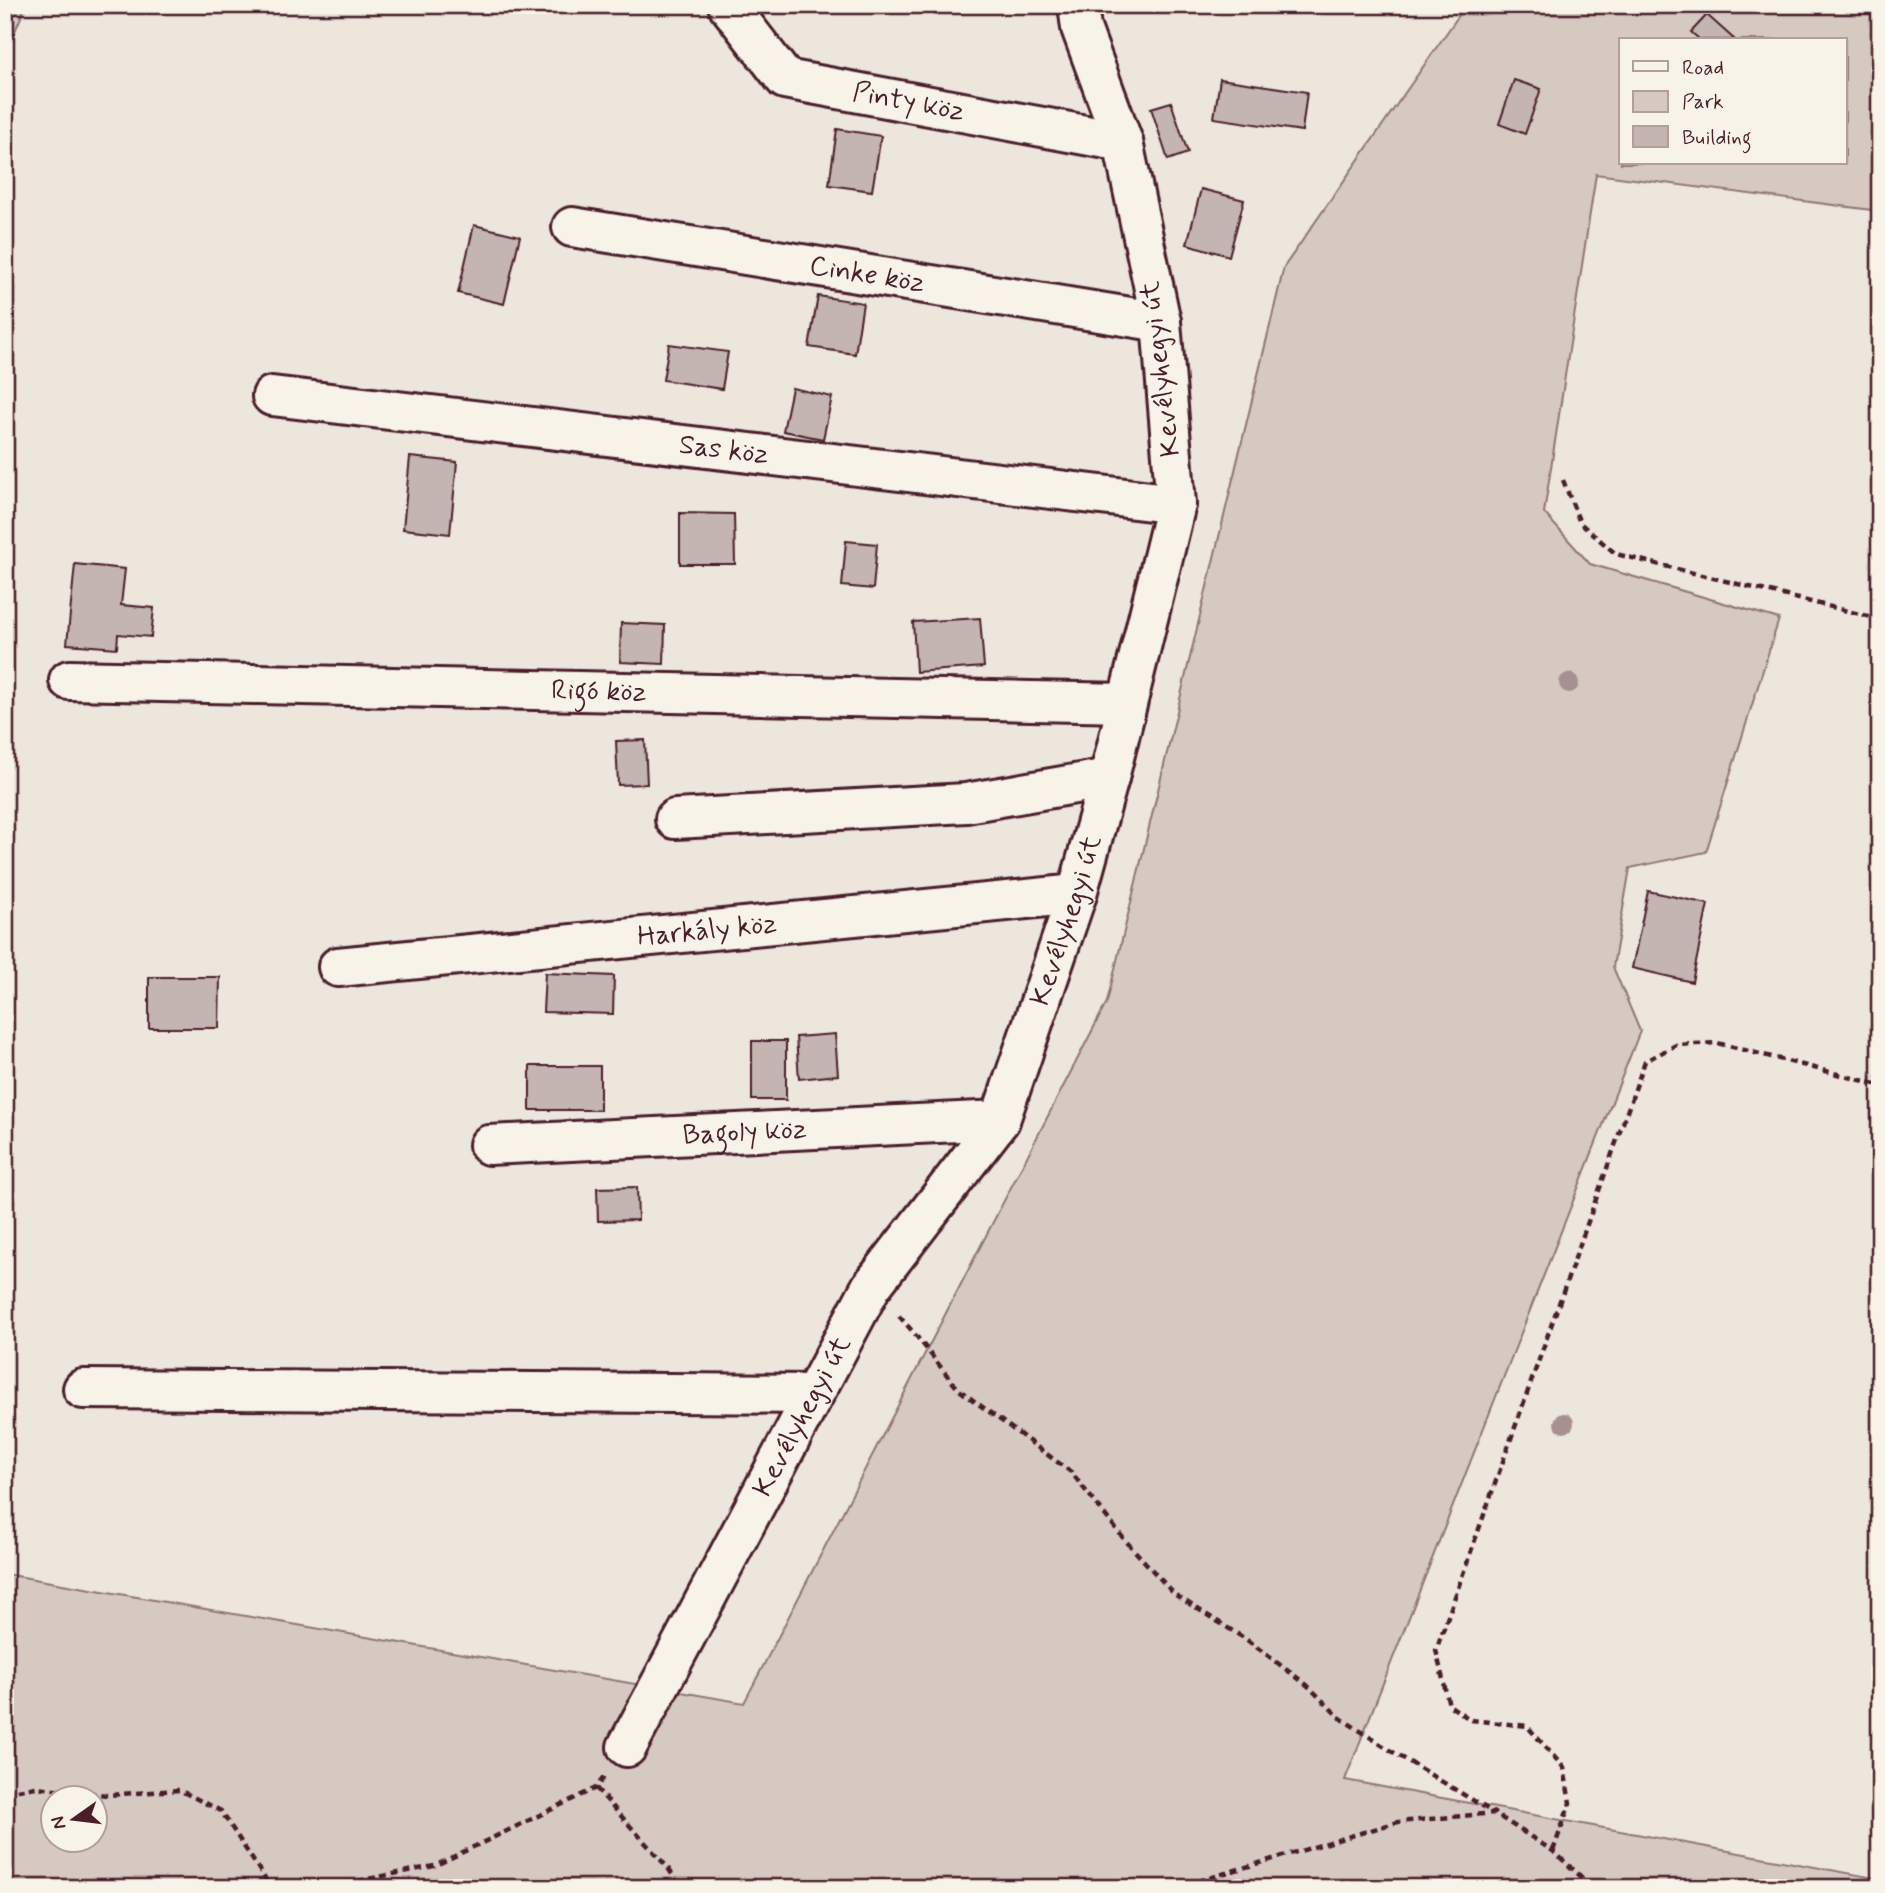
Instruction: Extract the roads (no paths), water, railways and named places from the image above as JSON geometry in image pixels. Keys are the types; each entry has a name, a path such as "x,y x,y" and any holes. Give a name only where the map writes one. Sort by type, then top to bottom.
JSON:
{"street":[{"name":"Pinty köz","path":"728,5 785,79 1123,142"},
{"name":"Kevélyhegyi út","path":"627,1747 871,1287 1000,1120 1077,894 1109,778 1176,503 1161,322 1123,142 1082,28 1078,5"},
{"name":"Cinke köz","path":"572,227 1161,322"},
{"name":"Sas köz","path":"272,396 1176,503"},
{"name":"Rigó köz","path":"69,680 1127,703"},
{"path":"675,819 966,803 1109,778"},
{"name":"Harkály köz","path":"338,967 1077,894"},
{"name":"Bagoly köz","path":"489,1145 1000,1120"},
{"path":"83,1390 813,1394"}]}
